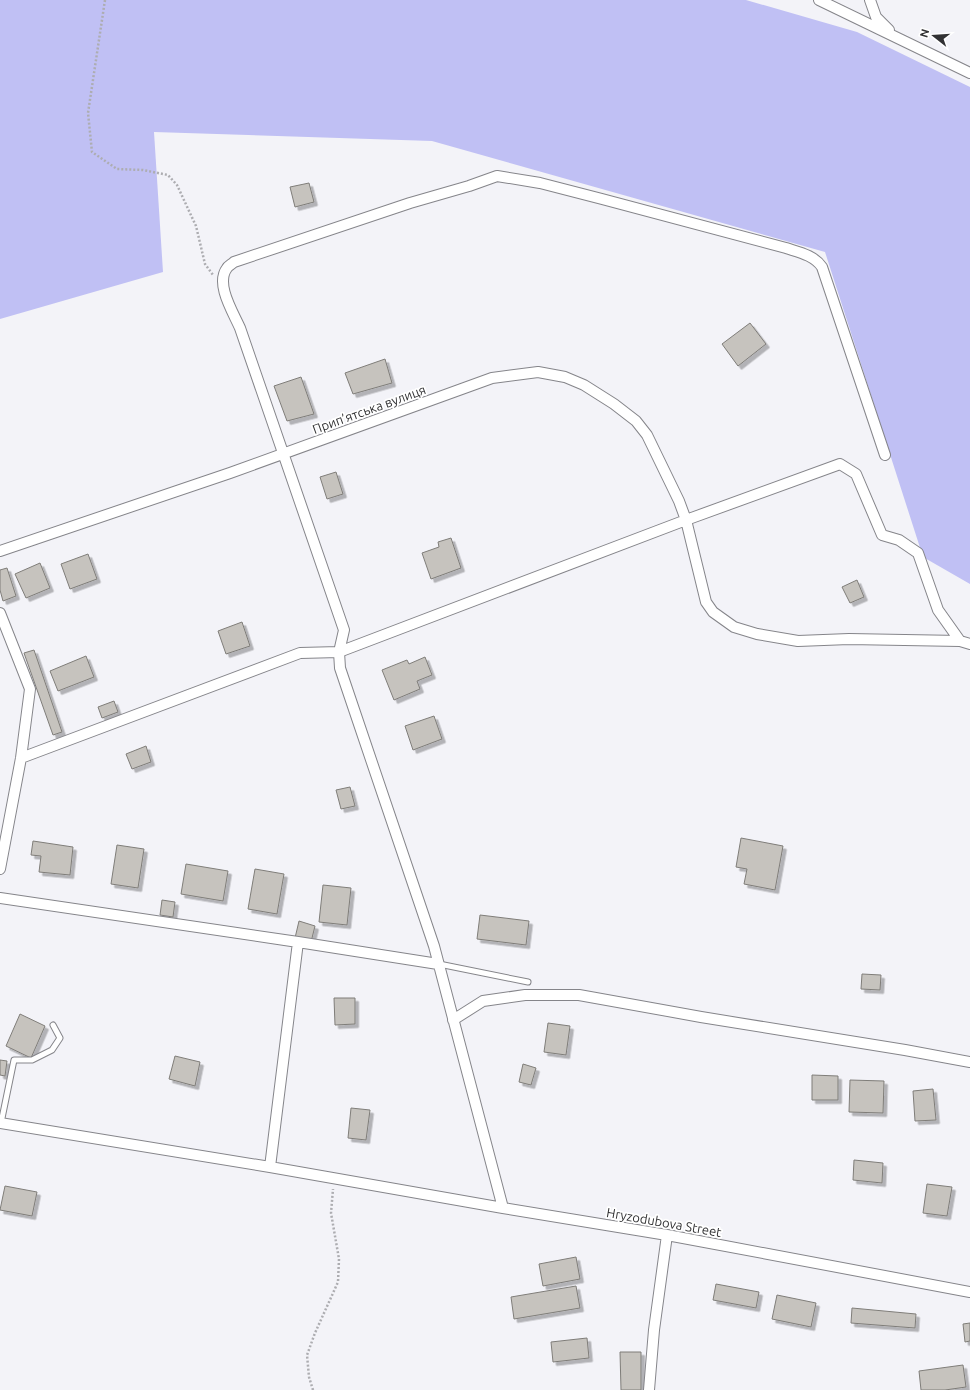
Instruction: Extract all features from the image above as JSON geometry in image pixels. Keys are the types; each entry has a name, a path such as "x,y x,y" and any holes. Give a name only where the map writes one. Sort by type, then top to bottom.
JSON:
{"street":[{"path":"819,0 970,73"},
{"path":"870,0 876,17 896,37"},
{"path":"503,1208 434,946 340,668 338,652 344,630 240,328 223,290 223,279 226,269 234,262 410,203 469,186 497,176 540,183 786,248 818,261 822,267 885,455"},
{"name":"Прип’ятська вулиця","path":"0,551 284,454 492,378 538,372 566,377 584,385 614,404 636,421 647,435 679,501 686,520 706,602 713,612 734,627 757,634 798,641 849,639 960,641 970,644"},
{"path":"21,758 300,653 338,652 686,520 840,464 856,474 882,535 899,540 918,553 938,610 960,641"},
{"path":"0,613 30,689 21,758 0,869"},
{"path":"0,898 438,964"},
{"path":"270,1167 298,942"},
{"path":"453,1020 483,1001 524,995 579,995 970,1062"},
{"name":"Hryzodubova Street","path":"0,1123 270,1167 667,1235 970,1292"},
{"path":"649,1390 654,1330 667,1235"}],"lane":[{"path":"438,964 528,982"},
{"path":"0,1123 14,1060 32,1060 52,1050 60,1038 53,1025"}],"path":[{"path":"105,0 88,113 92,152 117,169 143,170 168,175 178,185 196,226 205,264 223,290"},
{"path":"313,1390 309,1377 307,1355 314,1333 338,1282 339,1259 331,1213 332,1196 336,1179"}],"shaded area":[{"path":"0,0 746,0 857,32 970,87 970,584 923,557 825,252 432,141 154,132 163,272 0,319"}],"building":[{"path":"309,183 314,202 295,207 290,187"},
{"path":"750,323 766,344 738,366 722,344"},
{"path":"385,359 392,383 353,394 345,373"},
{"path":"301,377 314,414 287,421 274,386"},
{"path":"336,472 343,494 327,499 320,477"},
{"path":"451,538 461,568 431,579 422,553 439,547 438,542"},
{"path":"88,554 97,579 70,589 61,564"},
{"path":"40,563 50,588 26,598 15,574"},
{"path":"7,568 16,596 3,601 0,590 0,570"},
{"path":"857,580 864,597 850,603 842,587"},
{"path":"242,622 250,646 226,654 218,631"},
{"path":"34,650 62,732 53,735 24,653"},
{"path":"86,656 94,677 58,691 50,671"},
{"path":"425,657 432,675 417,681 420,689 394,700 382,670 407,660 409,664"},
{"path":"114,701 118,712 102,718 98,707"},
{"path":"434,716 442,739 413,750 405,726"},
{"path":"146,746 151,762 132,769 126,754"},
{"path":"350,787 355,806 341,809 336,790"},
{"path":"741,838 783,846 775,890 744,884 747,869 736,867"},
{"path":"33,841 73,847 70,875 39,872 41,856 31,855"},
{"path":"117,845 144,849 138,888 111,884"},
{"path":"186,864 228,871 223,901 181,894"},
{"path":"255,869 284,874 277,914 248,909"},
{"path":"323,885 351,888 347,925 319,922"},
{"path":"162,900 175,902 173,917 160,915"},
{"path":"480,915 529,921 526,945 477,939"},
{"path":"299,921 315,926 311,942 295,938"},
{"path":"862,974 881,975 880,990 861,989"},
{"path":"334,998 355,998 355,1024 335,1025"},
{"path":"20,1014 45,1026 31,1058 6,1046"},
{"path":"548,1023 570,1026 566,1055 544,1052"},
{"path":"175,1056 200,1062 195,1086 169,1079"},
{"path":"0,1060 7,1061 5,1076 0,1075"},
{"path":"523,1064 536,1068 531,1085 519,1082"},
{"path":"812,1075 838,1076 838,1100 812,1100"},
{"path":"850,1080 884,1081 883,1113 849,1112"},
{"path":"933,1089 936,1120 915,1121 913,1091"},
{"path":"351,1108 370,1110 366,1140 348,1138"},
{"path":"854,1160 883,1163 882,1183 853,1180"},
{"path":"927,1184 952,1187 947,1216 923,1213"},
{"path":"5,1186 37,1192 32,1216 0,1210"},
{"path":"576,1257 580,1279 543,1286 539,1264"},
{"path":"716,1284 759,1292 756,1308 713,1300"},
{"path":"576,1286 580,1308 514,1319 511,1297"},
{"path":"777,1295 816,1303 811,1327 772,1319"},
{"path":"852,1308 916,1314 915,1328 851,1323"},
{"path":"970,1323 970,1341 965,1342 963,1324"},
{"path":"587,1338 589,1358 553,1362 551,1342"},
{"path":"620,1352 641,1352 641,1390 621,1390"},
{"path":"963,1365 966,1387 945,1390 921,1390 919,1371"}]}
